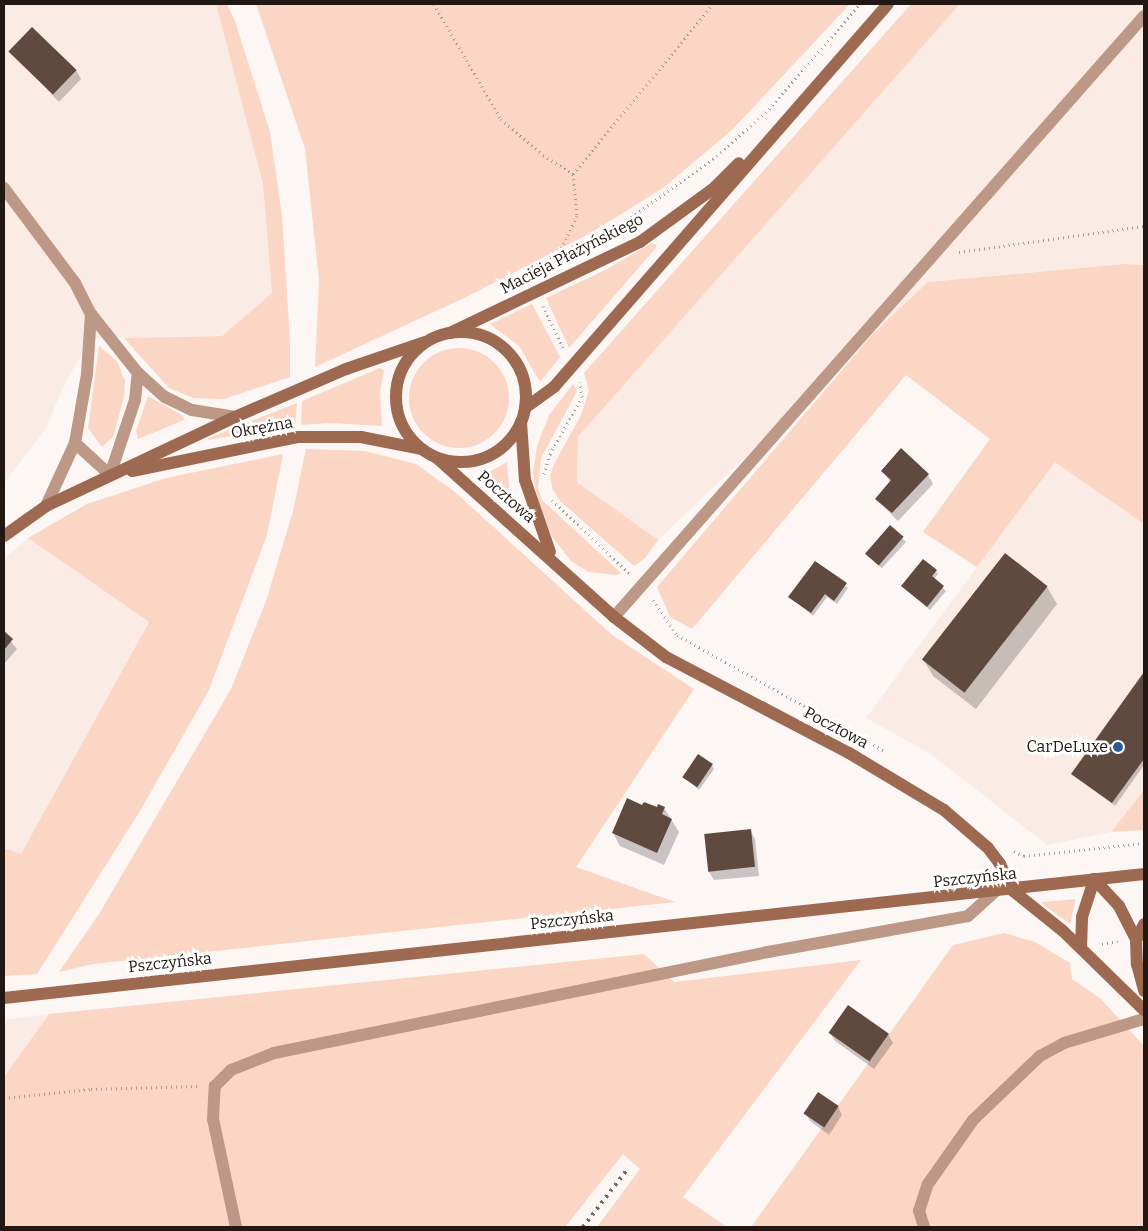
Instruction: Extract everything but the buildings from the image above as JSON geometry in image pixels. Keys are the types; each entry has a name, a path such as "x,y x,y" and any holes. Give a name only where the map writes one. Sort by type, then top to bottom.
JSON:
{"street":[{"name":"Macieja Płażyńskiego","path":"525,408 554,386 888,4"},
{"path":"614,617 1144,16"},
{"name":"Macieja Płażyńskiego","path":"450,333 647,237 714,188 812,91"},
{"name":"Okrężna","path":"4,188 75,283 91,314 138,373 165,397 192,410 236,417"},
{"name":"Okrężna","path":"46,506 75,443 87,374 91,314"},
{"path":"470,332 490,339 507,351 523,380 525,408 521,422 510,439 495,452 477,460 457,462 437,458 421,449 406,434 398,415 395,394 400,374 410,356 425,342 450,333 470,332"},
{"name":"Okrężna","path":"4,536 46,506 110,475 346,369 425,342"},
{"path":"75,443 110,475 135,400 138,373"},
{"name":"Pocztowa","path":"521,422 525,480 543,541 554,561"},
{"name":"Okrężna","path":"110,475 298,437 361,437 421,449"},
{"name":"Pocztowa","path":"437,458 554,561 614,617 666,657 849,753 944,810 988,848 1000,864 1012,890 1081,948 1144,1010"},
{"name":"Pszczyńska","path":"4,998 995,892 1144,874"},
{"path":"1081,948 1082,917 1094,879 1119,906 1136,940 1137,964 1144,990"},
{"path":"236,1227 213,1120 216,1086 231,1070 274,1052 768,952 968,916 995,892"},
{"path":"1136,940 1144,924"},
{"path":"924,1227 919,1211 928,1184 973,1120 1040,1056 1064,1043 1144,1019"}],"path":[{"path":"434,4 501,119 543,155 573,174"},
{"path":"558,254 576,216 573,174 713,4"},
{"path":"543,479 550,454 582,397 582,384 528,275 532,266 622,223 717,156 768,108 860,4"},
{"path":"935,253 1144,226"},
{"path":"547,494 641,586 677,635 872,741 890,756"},
{"path":"1006,844 1024,856 1144,843"},
{"path":"4,1098 91,1089 216,1086"}],"shaded area":[{"path":"4,4 216,4 263,184 272,293 222,336 91,338 63,387 46,428 4,483"},
{"path":"216,4 227,4 235,21 270,132 282,216 290,340 290,377 224,399 193,398 169,388 124,338 222,336 272,293 263,184"},
{"path":"256,4 850,4 732,130 663,188 589,234 462,299 315,367 319,280 305,149"},
{"path":"911,4 960,4 578,437 577,482 658,540 645,558 634,566 560,501 553,490 550,477 553,466 581,415 589,390 584,373"},
{"path":"960,4 1144,4 1144,265 1123,264 928,282 658,540 577,482 578,437"},
{"path":"652,243 657,245 655,249 569,348 546,298 605,270"},
{"path":"1123,264 1144,265 1144,524 1055,462 977,567 923,532 990,439 906,375 692,629 670,617 657,587 872,335 928,282"},
{"path":"532,304 560,357 540,382 519,346 490,324"},
{"path":"99,346 117,361 125,381 124,397 113,437 102,447 88,428"},
{"path":"459,348 478,352 494,363 505,379 509,398 505,417 494,433 478,444 459,448 440,444 424,433 413,417 409,398 413,379 424,363 440,352"},
{"path":"380,368 384,371 380,391 382,426 331,423 301,425 302,401"},
{"path":"573,384 577,390 574,397 541,458 538,488 542,500 621,573 617,575 588,572 571,561 547,530 538,506 533,472 537,446 549,415"},
{"path":"148,396 183,416 184,420 138,439 136,431"},
{"path":"297,403 295,426 207,440 209,438"},
{"path":"306,449 365,451 416,464 455,492 612,635 694,689 576,867 675,902 93,964 59,972 99,914 231,689 266,601 293,511"},
{"path":"283,454 267,535 209,690 140,811 37,974 4,976 4,848 21,854 149,622 28,538 87,504 166,478"},
{"path":"1055,461 1144,524 1144,790 1111,832 1047,845 931,754 866,718"},
{"path":"507,462 510,496 507,498 484,475"},
{"path":"28,538 149,622 21,854 4,848 4,559"},
{"path":"1144,790 1144,830 1111,832"},
{"path":"1076,899 1070,924 1041,903 1043,902"},
{"path":"1004,933 1035,942 1070,963 1072,979 1101,999 1144,1046 1144,1227 751,1227 953,945"},
{"path":"644,954 674,982 861,960 683,1197 727,1227 597,1227 640,1169 623,1154 565,1227 4,1227 4,1077 49,1014"},
{"path":"49,1014 4,1077 4,1020"}],"railway":[{"path":"583,1227 626,1171"}],"place":[{"name":"CarDeLuxe","path":"1118,747"}]}
